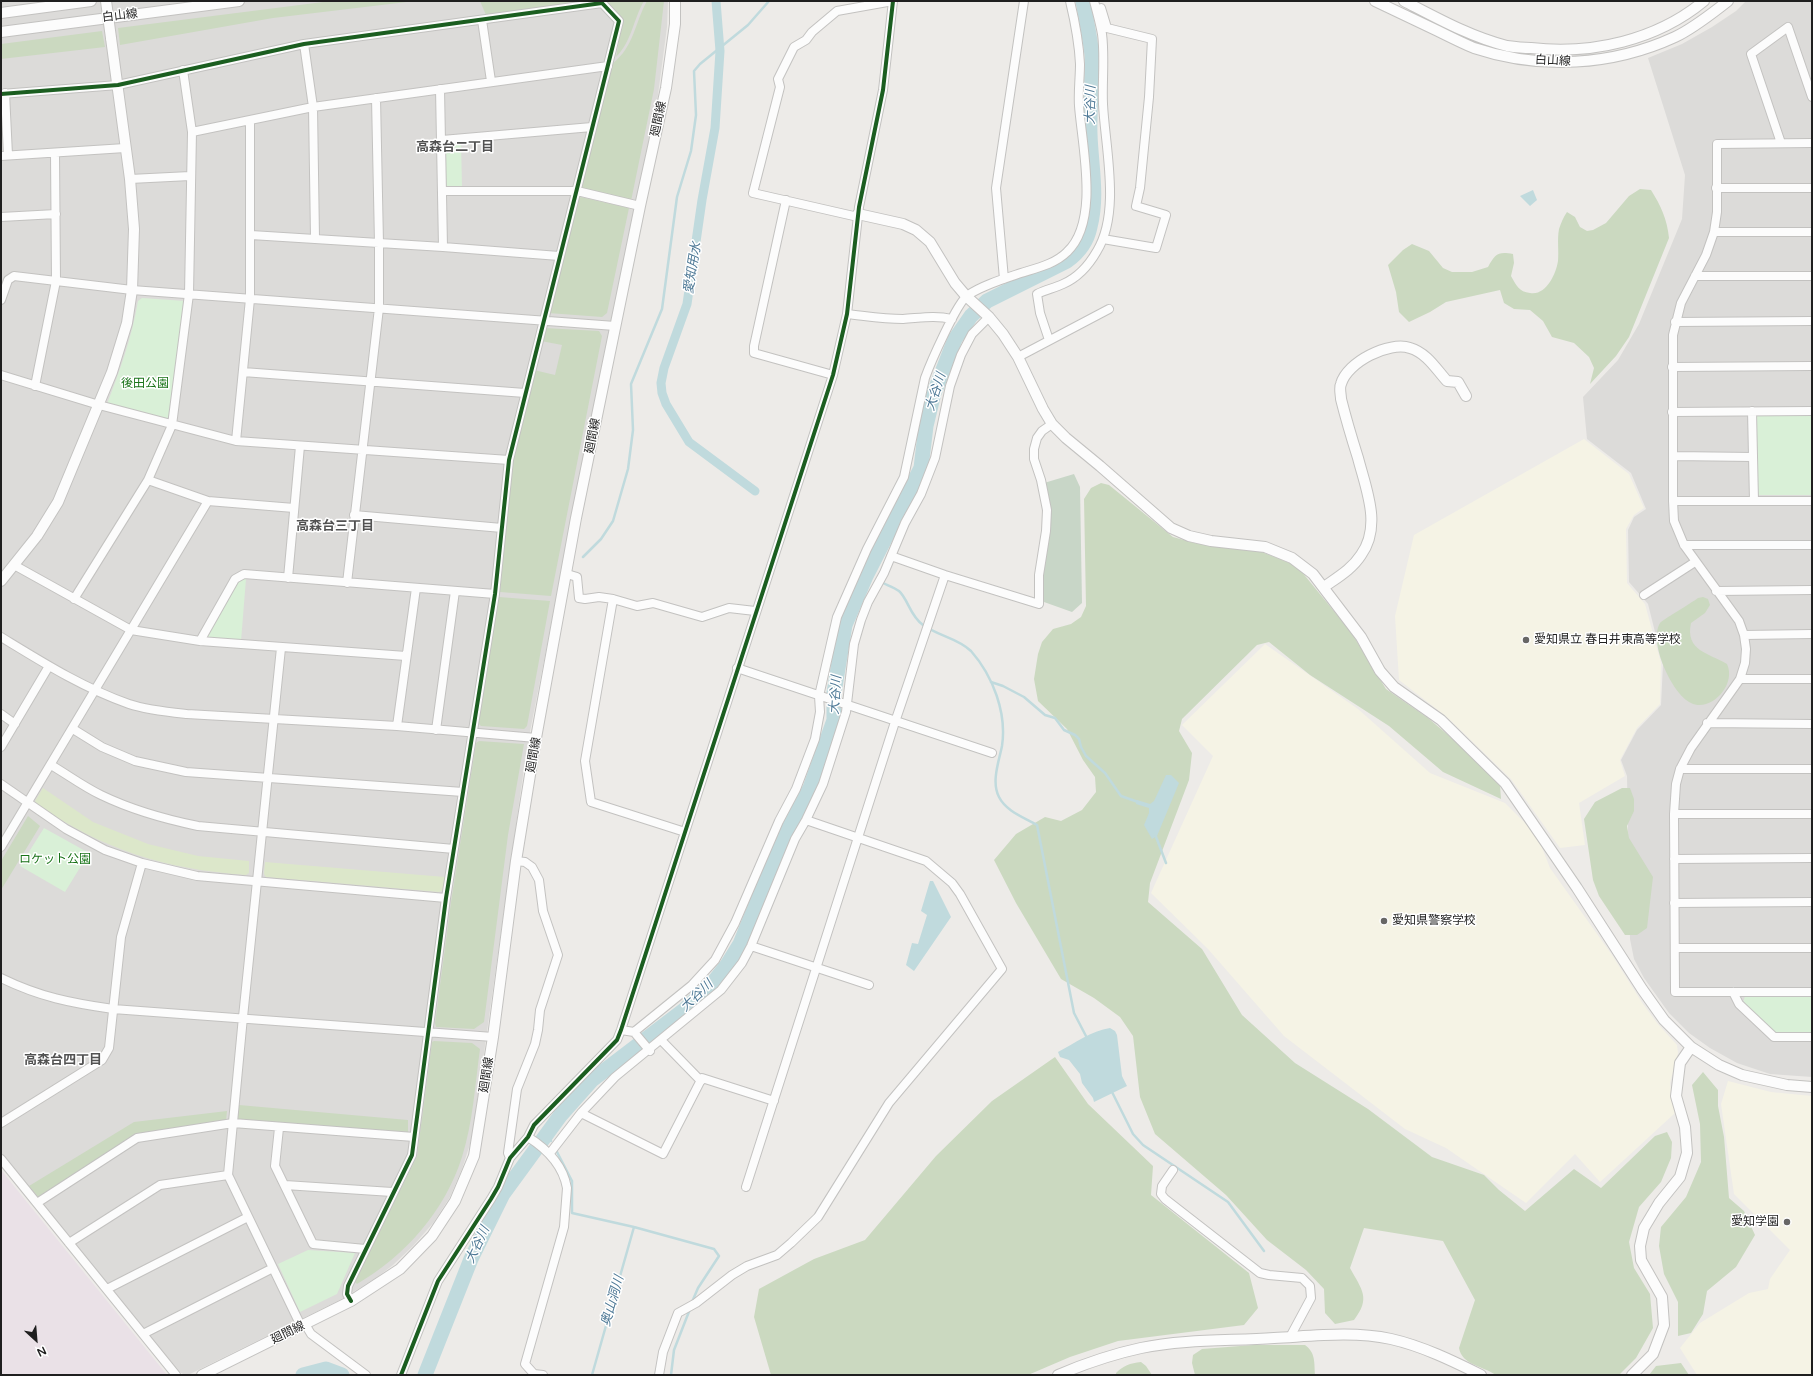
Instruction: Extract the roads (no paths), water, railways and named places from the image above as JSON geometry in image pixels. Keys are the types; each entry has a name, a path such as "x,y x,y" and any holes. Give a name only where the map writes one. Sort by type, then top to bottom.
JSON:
{"street":[{"name":"白山線","path":"1,13 91,1"},
{"path":"1,581 37,536 58,502 99,405 120,349 127,323 132,290 134,229 130,179 106,1"},
{"name":"白山線","path":"1,32 239,1"},
{"name":"廻間線","path":"202,1375 351,1301 400,1269 432,1236 455,1201 474,1156 493,1038 516,861 536,738 576,518 640,206 666,88 675,24 675,1"},
{"path":"401,1375 438,1281 491,1199 498,1187 510,1158 531,1139 534,1125 617,1040 832,375 847,314 858,216 883,90 893,1 837,11 812,32 806,40 791,50 778,79 780,87 754,193 858,216 903,224 916,230 930,242 955,283 966,296 988,315 1003,334 1018,357 1043,410 1052,424 1066,438 1171,528 1189,536 1211,541 1265,548 1292,558 1313,574 1361,638 1380,671 1394,686 1441,720 1504,783 1577,888 1651,1002 1664,1020 1691,1047 1719,1065 1742,1075 1780,1084 1812,1087"},
{"path":"1004,279 996,188 1024,1"},
{"path":"634,1032 692,985 715,960 726,942 779,821 787,808 806,766 818,724 821,697 837,617 867,549 904,476 910,454 925,378 952,319 966,296 1004,279 1055,261 1067,252 1078,238 1085,219 1087,177 1079,104 1080,62 1077,32 1070,1"},
{"path":"1049,340 1040,313 1037,294 1064,284 1077,276 1098,251 1105,234 1109,209 1110,173 1103,104 1102,34 1094,1"},
{"path":"1099,1 1107,28 1152,39 1149,97 1140,188 1136,206 1166,215 1156,248 1103,239"},
{"name":"白山線","path":"1375,1 1459,41 1487,52 1541,62 1576,62 1610,58 1642,51 1676,36 1702,21 1728,1"},
{"name":"白山線","path":"1404,1 1465,31 1507,46 1540,50 1576,50 1607,46 1637,38 1672,23 1704,1"},
{"path":"125,148 5,156 3,93 118,85 304,44 602,3 619,21 577,191 524,393 509,460 495,594 446,898 412,1155 392,1192 348,1286 347,1294 351,1301"},
{"path":"482,20 491,81"},
{"path":"1781,143 1751,54 1788,27 1812,97"},
{"path":"304,44 313,107 315,238"},
{"path":"192,132 313,107 491,81 608,66"},
{"path":"74,599 148,480 172,425 190,294 190,176 192,132 183,70"},
{"path":"440,89 443,247"},
{"path":"347,582 379,308 376,98"},
{"path":"236,441 250,299 250,121"},
{"path":"442,140 592,127"},
{"path":"1812,143 1717,144 1717,212 1714,232 1695,276 1681,303 1675,322 1672,367 1674,521 1684,545 1695,562 1739,621 1744,635 1745,664 1740,679 1691,748 1680,769 1676,784 1674,814 1675,992 1812,992"},
{"path":"35,386 56,281 55,153"},
{"path":"130,179 190,176"},
{"path":"1716,188 1812,188"},
{"path":"443,191 577,191 640,206"},
{"path":"786,200 754,346 754,353 832,375"},
{"path":"1,217 56,214"},
{"path":"1714,232 1812,232"},
{"path":"251,235 315,238 559,256"},
{"path":"1,300 8,280 14,276 132,290 615,326"},
{"path":"1695,276 1812,276"},
{"path":"1018,357 1109,309"},
{"path":"847,314 877,318 904,319 930,316 952,319"},
{"path":"550,1153 581,1113 615,1077 650,1050 721,990 742,963 751,946 795,839 823,784 847,706 854,644 860,620 905,523 921,494 935,458 950,386 961,355 972,334 988,315"},
{"path":"1675,322 1812,322"},
{"path":"1324,587 1350,569 1362,555 1371,529 1370,501 1341,399 1340,384 1349,370 1361,360 1384,348 1396,346 1410,348 1424,355 1447,381 1458,382 1466,396"},
{"path":"1672,367 1812,366"},
{"path":"243,372 524,393"},
{"path":"1,375 99,405 236,441 300,446 362,448 509,460"},
{"path":"1672,412 1812,411"},
{"path":"1752,412 1754,501"},
{"path":"891,556 1039,604 1039,575 1046,530 1047,510 1041,480 1034,459 1034,448 1037,438 1052,424"},
{"path":"288,578 300,446"},
{"path":"1673,456 1753,457"},
{"path":"148,480 208,501 294,508"},
{"path":"1,847 96,691 208,501"},
{"path":"1673,501 1812,501"},
{"path":"354,515 502,528"},
{"path":"1684,545 1812,545"},
{"path":"1644,595 1695,562"},
{"path":"14,565 132,630 200,641 406,656"},
{"path":"200,641 236,578 244,574 495,594"},
{"path":"567,574 577,577 579,598 613,598 637,606 653,603 702,617 728,608 755,612"},
{"path":"746,1187 895,722 946,575"},
{"path":"397,726 416,588"},
{"path":"1716,591 1812,590"},
{"path":"436,730 455,591"},
{"path":"613,598 585,761 591,802 685,832"},
{"path":"1744,635 1812,634"},
{"path":"1,637 49,666 96,691 131,704 158,711 397,726 536,738"},
{"path":"281,648 228,1175 273,1268 303,1325 309,1332 366,1375"},
{"path":"1,747 49,666"},
{"path":"737,668 847,706 992,753"},
{"path":"1740,679 1812,679"},
{"path":"1,714 15,724"},
{"path":"1708,723 1812,724"},
{"path":"73,729 102,747 136,761 162,768 186,772 463,792"},
{"path":"51,765 100,795 134,809 198,826 454,849"},
{"path":"1680,769 1812,769"},
{"path":"1,784 66,829 105,850 142,863 196,876 446,898"},
{"path":"1674,814 1812,814"},
{"path":"660,1375 663,1352 678,1313 681,1310 691,1306 732,1275 747,1266 777,1255 818,1217 889,1103 1002,969 960,894 952,883 926,861 806,820"},
{"path":"1674,859 1812,858"},
{"path":"510,1158 508,1153 517,1089 535,1044 540,1010 558,955 544,911 539,880 532,867 525,862 516,861"},
{"path":"1,1123 102,1060 109,1048 121,938 142,863"},
{"path":"1674,903 1812,902"},
{"path":"751,946 868,985"},
{"path":"1675,948 1812,948"},
{"path":"1,978 26,990 70,1003 113,1009 243,1017 493,1038"},
{"path":"1733,992 1739,1004 1774,1038 1812,1037"},
{"path":"621,1030 634,1032 650,1050"},
{"path":"661,1040 701,1081"},
{"path":"1632,1375 1653,1354 1664,1325 1662,1297 1641,1260 1640,1246 1644,1228 1659,1203 1680,1177 1687,1153 1685,1127 1676,1096 1680,1063 1691,1047"},
{"path":"581,1113 663,1154 702,1078 774,1101"},
{"path":"36,1203 137,1138 233,1123 280,1128 414,1137"},
{"path":"280,1128 276,1166 313,1244 365,1249"},
{"path":"531,1139 550,1153 566,1182 567,1188 564,1227 525,1364 534,1374 543,1375"},
{"path":"1,1159 176,1375"},
{"path":"1173,1170 1162,1186 1161,1194 1165,1199 1260,1273 1302,1278 1310,1286 1311,1298 1290,1337"},
{"path":"69,1243 160,1185 228,1175"},
{"path":"285,1185 392,1192"},
{"path":"107,1289 248,1217"},
{"path":"143,1334 273,1268"},
{"path":"1058,1375 1120,1353 1171,1344 1290,1337 1365,1335 1392,1340 1422,1349 1481,1375"}],"water":[{"path":"1533,190 1537,200 1530,206 1520,196"},
{"path":"1166,775 1171,775 1179,783 1157,836 1152,839 1144,825 1149,813 1149,808 1136,804 1137,800 1150,804 1154,801"},
{"path":"930,881 933,881 951,917 914,971 906,965 912,943 918,944 927,915 921,911"},
{"path":"1110,1028 1115,1031 1117,1035 1122,1076 1127,1086 1094,1102 1093,1098 1082,1083 1080,1074 1069,1060 1060,1057 1058,1052 1090,1035"}],"waterway":[{"name":"愛知用水","path":"716,1 720,51 715,128 702,200 687,304 664,368 661,383 662,393 666,404 689,442 755,491"},
{"path":"583,557 601,539 613,521 628,469 633,430 631,384 662,309 677,197 691,151 696,115 694,71 700,64 748,25 769,1"},
{"name":"大谷川","path":"425,1375 471,1259 503,1194 560,1116 592,1080 684,1010 712,984 727,965 740,944 780,845 810,788 834,720 834,693 845,625 866,576 921,468 926,426 934,393 955,339 971,316 987,301 1067,261 1078,251 1087,238 1094,204 1090,124 1092,55 1083,1"},
{"path":"883,583 902,594 915,617 923,625 960,643 971,651 979,661 992,683 1000,708 1003,733 1002,746 996,772 997,791 1002,802 1010,810 1037,825 1074,1013 1087,1038"},
{"path":"991,682 1003,686 1024,697 1045,715 1055,718 1064,730 1075,735 1079,739 1086,756 1105,773 1121,796 1138,802"},
{"path":"1155,834 1166,863"},
{"path":"1112,1092 1133,1134 1143,1145 1228,1202 1264,1251"},
{"name":"大谷川","path":"547,1134 551,1141"},
{"path":"556,1150 572,1181 572,1213 634,1227 714,1249 719,1256 698,1288 692,1302"},
{"name":"奥山洞川","path":"592,1375 634,1227"},
{"path":"671,1375 674,1350 690,1309"},
{"path":"303,1375 326,1369 342,1375"}],"place":[{"name":"愛知県立 春日井東高等学校","path":"1526,640"},
{"name":"愛知県警察学校","path":"1384,921"},
{"name":"愛知学園","path":"1787,1222"}],"district":[{"name":"高森台二丁目","path":"455,148"},
{"name":"高森台三丁目","path":"335,527"},
{"name":"高森台四丁目","path":"63,1061"}],"park label":[{"name":"後田公園","path":"145,384"},
{"name":"ロケット公園","path":"55,860"}]}
